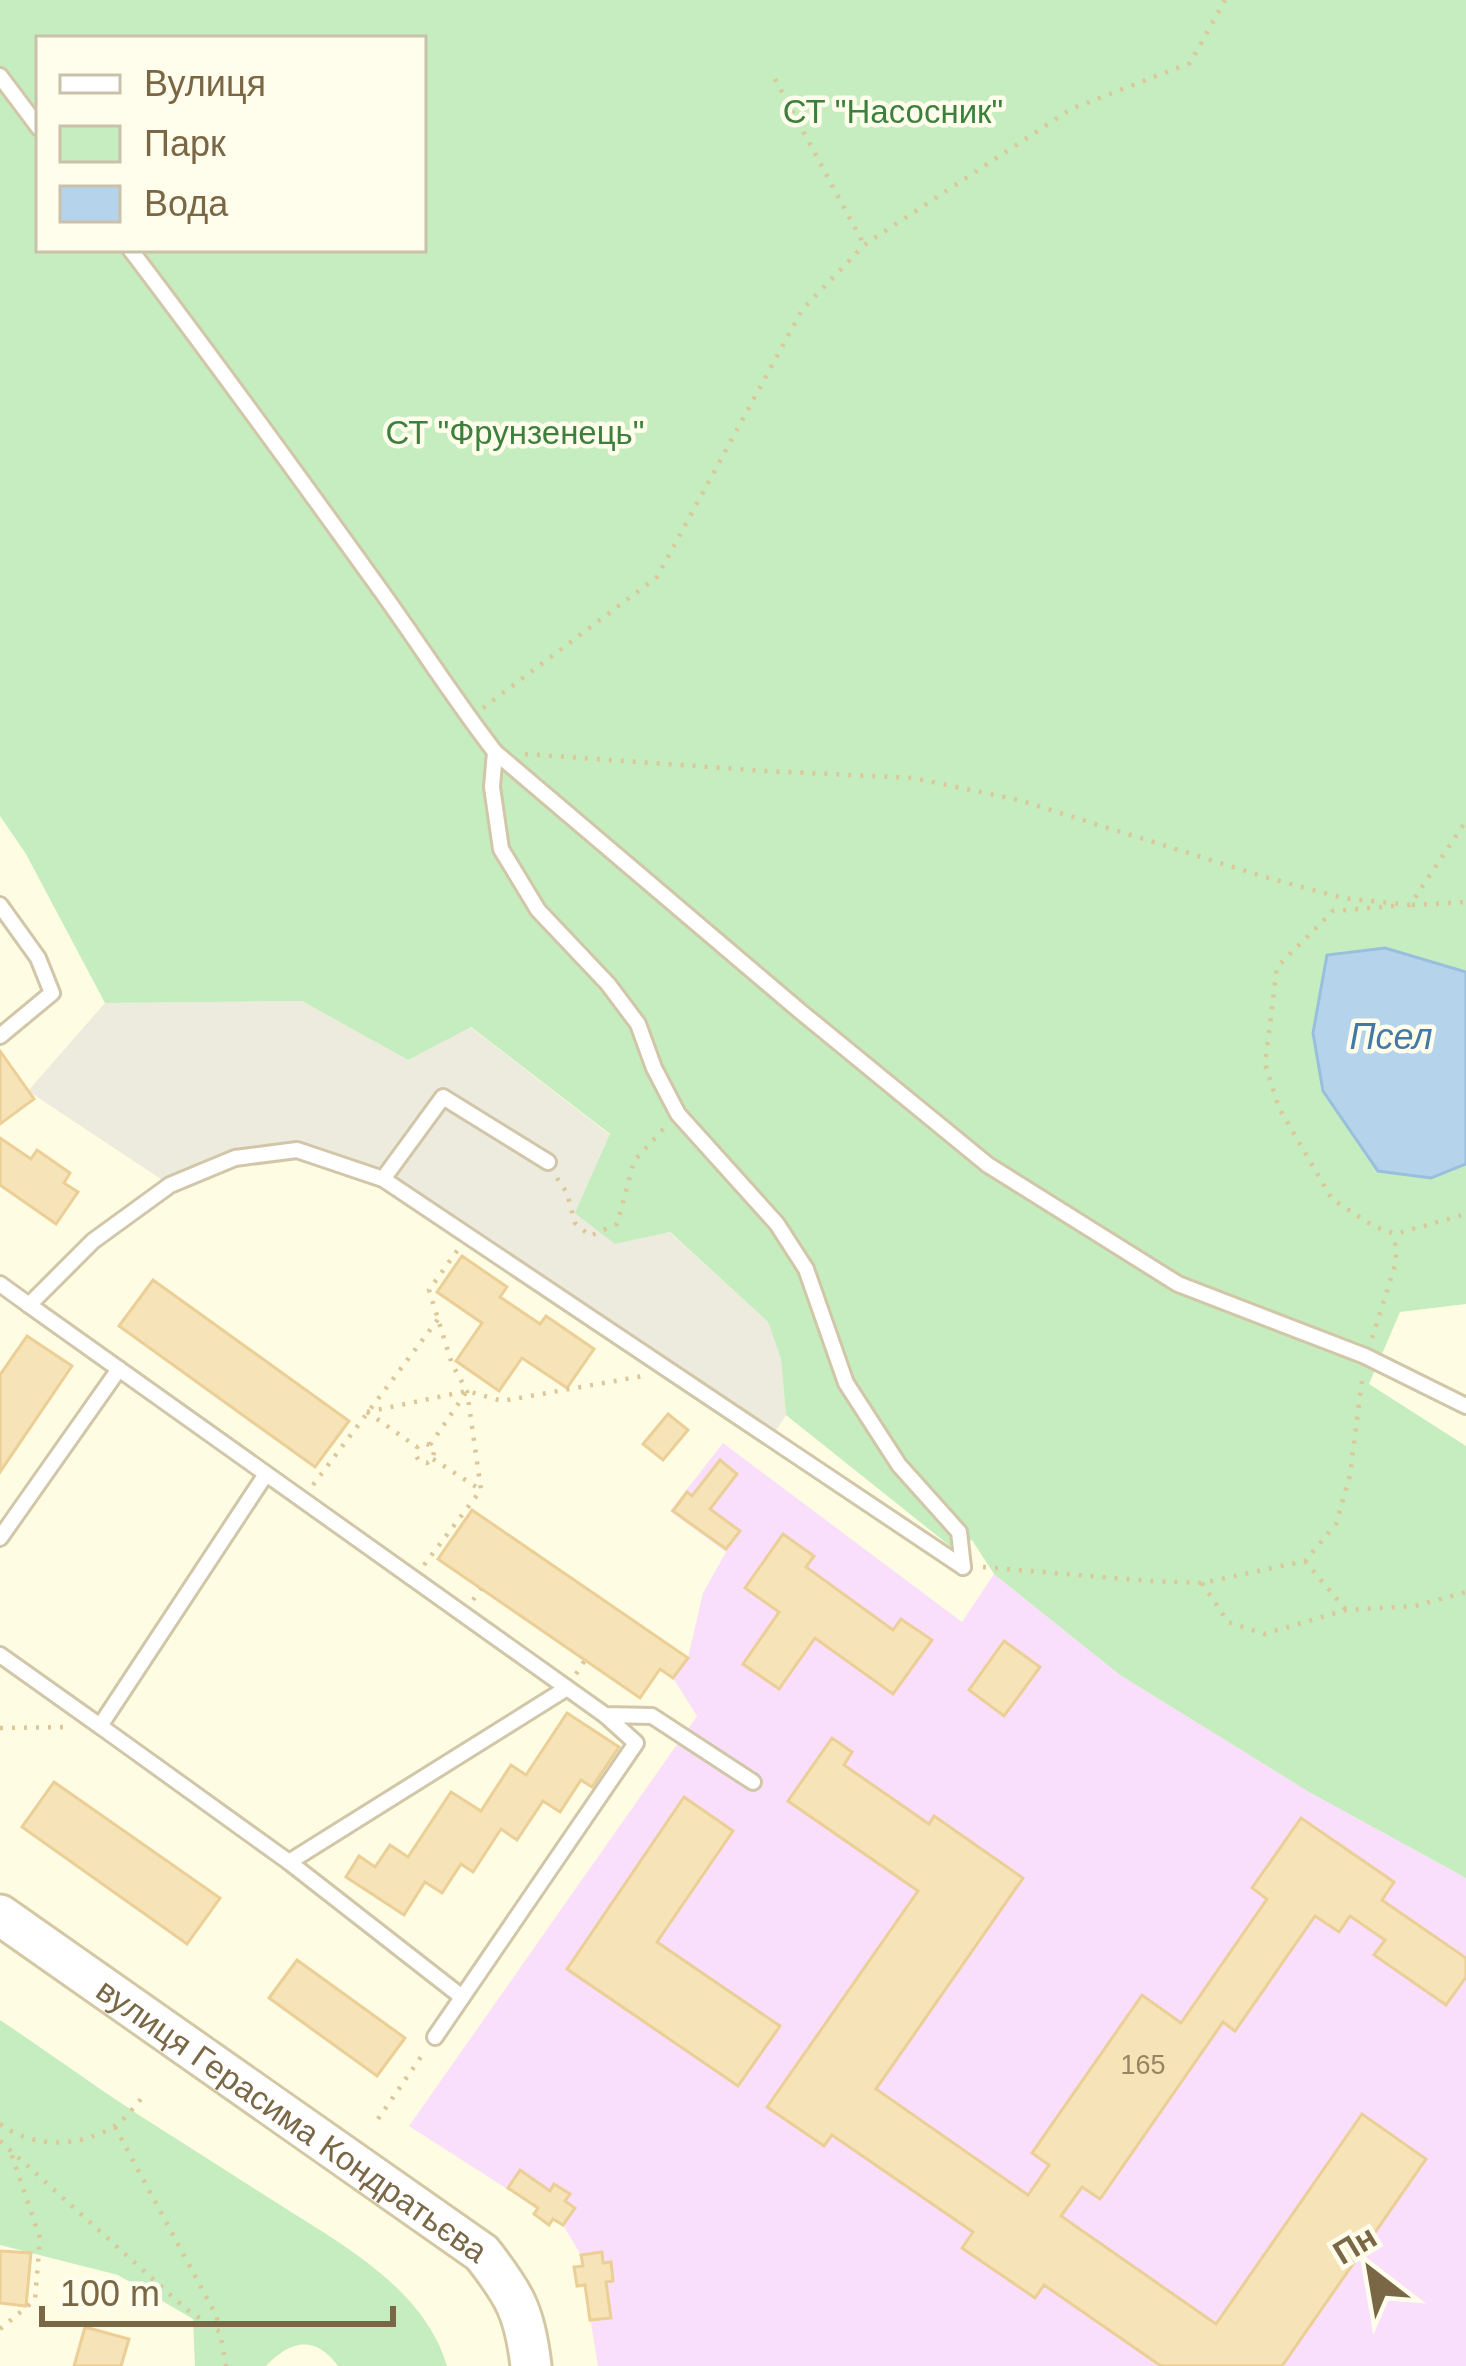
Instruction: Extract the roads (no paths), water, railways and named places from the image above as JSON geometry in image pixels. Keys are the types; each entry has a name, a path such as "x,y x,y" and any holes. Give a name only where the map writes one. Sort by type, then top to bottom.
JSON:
{"main road":[{"name":"вулиця Герасима Кондратьєва","path":"0,1915 482,2253 513,2293 531,2366"}],"lane":[{"path":"0,76 36,124"},
{"path":"132,252 495,752 988,1165 1178,1284 1365,1356 1466,1406"},
{"path":"29,1304 93,1240 170,1185 235,1158 297,1150 383,1179 963,1567 959,1532 899,1465 846,1383 806,1269 777,1224 679,1114 654,1068 638,1024 608,984 538,910 501,849 492,787 495,752"},
{"path":"0,904 38,958 52,993 0,1036"},
{"path":"383,1179 443,1097 548,1162"},
{"path":"0,1284 605,1715 636,1743 435,2037"},
{"path":"0,1538 118,1369"},
{"path":"100,1726 266,1474"},
{"path":"0,1655 289,1862 462,1997"},
{"path":"289,1862 567,1688"},
{"path":"605,1715 652,1716 753,1782"}],"water":[{"name":"Псел","path":"1385,948 1466,972 1466,1164 1431,1178 1378,1171 1323,1091 1313,1033 1327,955"}],"park label":[{"name":"СТ \"Насосник\"","path":"893,111"},
{"name":"СТ \"Фрунзенець\"","path":"515,432"}]}
